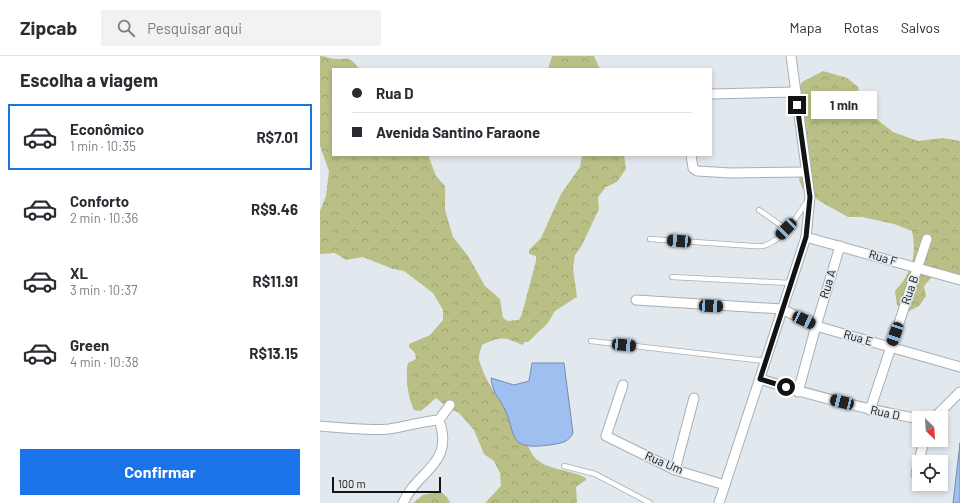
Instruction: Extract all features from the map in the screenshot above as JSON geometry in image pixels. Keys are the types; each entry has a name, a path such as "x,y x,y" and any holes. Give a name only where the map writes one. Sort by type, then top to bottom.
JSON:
{"street":[{"path":"719,503 806,237 810,197 791,56"},
{"path":"712,94 796,92"},
{"path":"691,156 693,168 697,171 731,173 806,172"},
{"name":"Rua F","path":"806,237 960,280"},
{"name":"Rua B","path":"870,410 927,239"},
{"name":"Rua A","path":"798,392 840,246"},
{"path":"636,300 782,310"},
{"name":"Rua E","path":"782,310 816,326 960,367"},
{"name":"Rua D","path":"760,379 798,392 870,410 912,418"},
{"name":"Rua Um","path":"623,385 606,436 675,470 725,485"},
{"path":"941,411 960,392"},
{"path":"675,470 694,398"},
{"path":"320,426 356,429 390,429 439,420 450,405"},
{"path":"403,503 408,494 438,461 443,446 443,433 439,420"}],"lane":[{"path":"650,239 766,246 776,240 786,229 799,214 810,197"},
{"path":"759,210 786,229"},
{"path":"672,277 790,283"},
{"path":"591,342 766,361"},
{"path":"564,466 595,474 650,503"}],"green space":[{"path":"320,56 333,59 349,59 354,62 358,68 332,68 332,156 428,156 436,176 445,186 445,210 453,237 468,256 485,286 500,299 503,318 508,321 519,320 522,314 536,261 536,256 529,254 529,250 541,238 561,194 580,167 582,156 624,156 626,169 617,182 606,187 598,197 599,209 582,245 575,255 573,268 577,297 555,311 547,324 528,342 524,342 523,345 507,339 494,340 482,345 479,357 487,380 534,456 545,465 586,478 586,480 576,487 577,503 485,503 501,486 500,473 494,461 484,454 474,430 459,413 447,407 436,398 421,411 414,410 410,400 407,369 408,363 416,359 415,353 409,347 409,344 430,335 443,320 443,310 433,293 404,271 393,269 363,257 346,260 335,253 320,254 320,211 326,196 329,171 320,146"},
{"path":"552,56 594,56 600,68 548,68"},
{"path":"823,71 847,78 858,87 860,102 864,109 893,132 918,141 943,138 960,141 960,284 942,275 932,277 924,286 926,296 919,306 907,312 897,305 895,291 906,277 912,263 914,248 912,231 894,224 862,217 848,217 821,202 803,189 799,180 802,161 797,92 802,82"},
{"path":"440,491 447,497 450,503 413,503 423,495"}],"water":[{"path":"532,363 564,363 573,433 569,439 564,442 536,446 518,442 515,438 504,407 493,389 491,378 514,385 529,381"},
{"path":"960,443 960,503 953,503"}],"route":[{"path":"786,387 760,379 806,237 810,197 797,105"}]}
